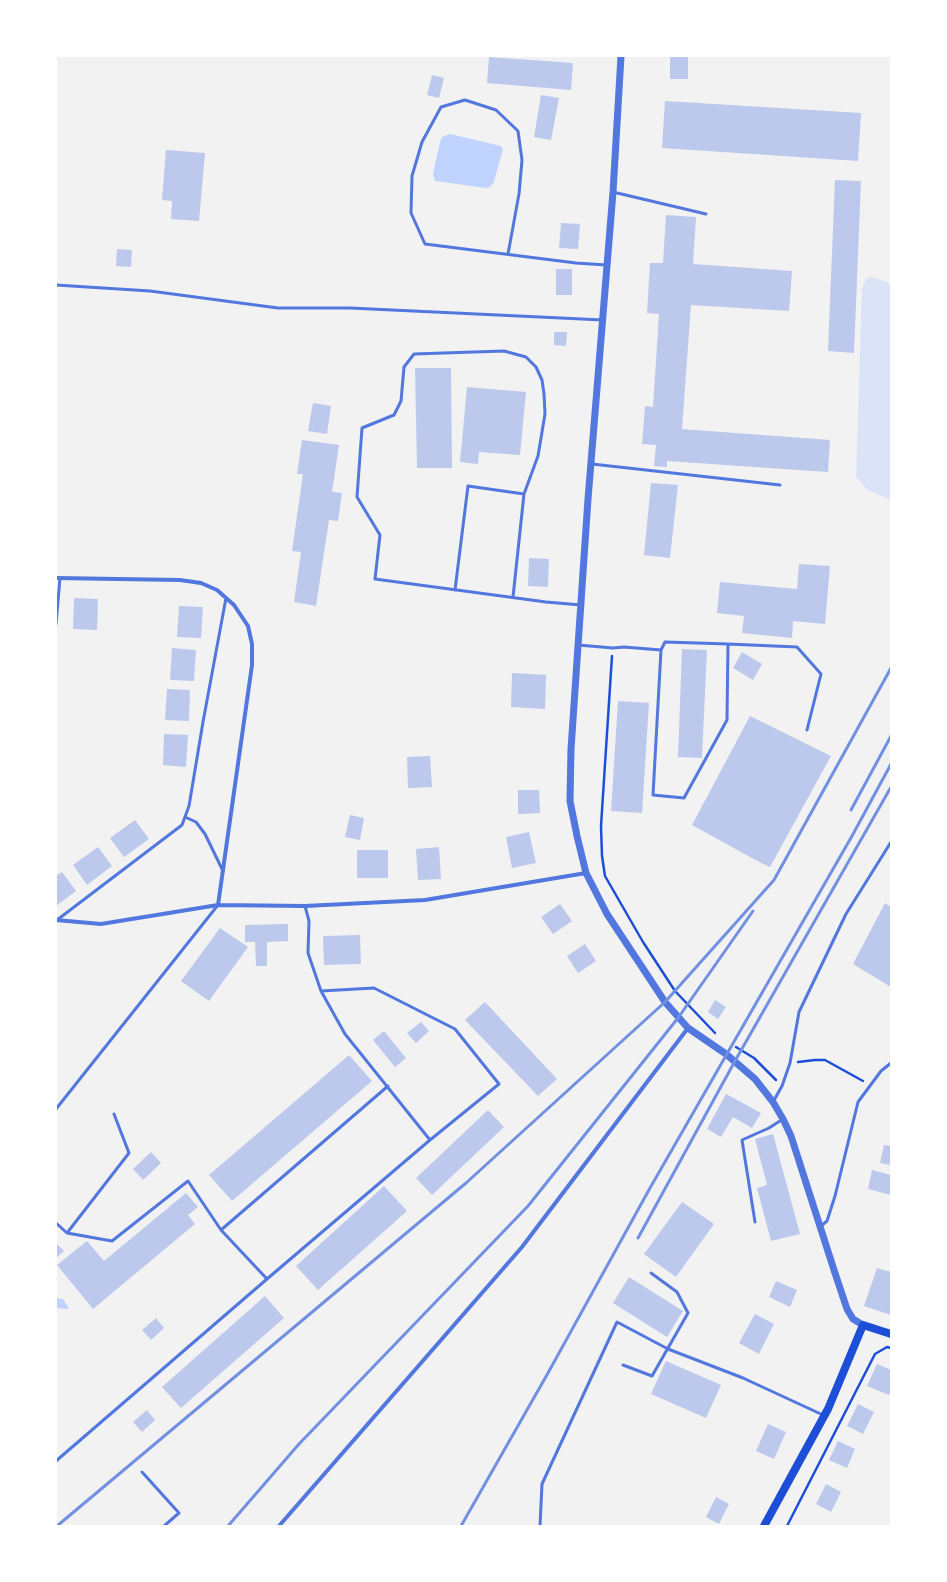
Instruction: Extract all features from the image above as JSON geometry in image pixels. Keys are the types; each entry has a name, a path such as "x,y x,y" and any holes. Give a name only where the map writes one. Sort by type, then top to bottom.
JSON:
{"main road":[{"path":"764,1526 824,1416 863,1325 891,1334"}],"street":[{"path":"621,56 608,266 570,749 570,802 586,873 608,914 665,1002 688,1028 735,1061 755,1079 773,1102 783,1119 793,1143 848,1309 854,1319 863,1325"},
{"path":"58,578 180,580 201,583 217,590 234,605 248,626 252,644 252,665 218,905"},
{"path":"56,920 101,924 218,905 305,906 425,900 586,873"},
{"path":"279,1526 522,1247 688,1028"}],"lane":[{"path":"508,254 520,194 522,160 518,131 496,110 465,100 441,107 422,142 412,176 411,213 425,244 508,254 608,266"},
{"path":"613,192 706,214"},
{"path":"56,285 150,291 278,308 350,308 603,320"},
{"path":"513,597 524,494 538,456 545,414 542,380 536,367 526,357 504,351 414,354 404,367 400,401 394,415 362,428 357,497 380,535 375,579 455,590 513,597 581,605"},
{"path":"592,464 780,485"},
{"path":"455,590 468,486 524,494"},
{"path":"56,624 58,578"},
{"path":"56,920 182,825 189,806 226,598"},
{"path":"728,644 727,720 684,798 653,795 661,650 665,642 728,644 797,647 821,674 807,730"},
{"path":"578,645 661,650"},
{"path":"185,817 196,822 205,834 223,872"},
{"path":"773,1102 782,1086 790,1063 800,1012 846,914 891,842"},
{"path":"56,1109 218,905"},
{"path":"305,906 308,921 308,953 321,991 345,1034 430,1140"},
{"path":"56,1460 267,1278 498,1084 455,1029 374,988 321,991"},
{"path":"820,1228 827,1221 835,1196 858,1102 881,1071 891,1063"},
{"path":"221,1230 388,1086"},
{"path":"67,1232 129,1153 114,1114"},
{"path":"755,1222 742,1140 769,1128 783,1119"},
{"path":"56,1223 67,1232 112,1241 188,1181 221,1230 267,1278"},
{"path":"623,1365 652,1376 688,1312 677,1292 651,1273"},
{"path":"540,1526 542,1484 617,1322 668,1349 742,1378 824,1416"},
{"path":"142,1472 179,1513 164,1526"}],"path":[{"path":"613,648 601,826 602,856 605,876 643,942 675,991 717,1034"},
{"path":"731,1045 754,1058 782,1086"},
{"path":"790,1063 825,1060 870,1085"},
{"path":"787,1526 875,1354 887,1347 891,1348"}],"shaded area":[{"path":"872,277 887,282 891,287 891,500 867,490 856,477 862,288 866,279"}],"water":[{"path":"450,134 501,146 503,149 494,182 490,187 486,188 435,181 433,174 440,142 442,137"},
{"path":"56,1298 63,1299 69,1309 56,1308"}],"building":[{"path":"670,56 688,56 688,79 670,79"},
{"path":"489,57 573,63 571,90 487,83"},
{"path":"432,75 444,78 439,98 427,95"},
{"path":"541,95 559,98 551,140 534,137"},
{"path":"665,101 861,113 858,161 662,148"},
{"path":"166,150 205,153 199,221 171,219 172,201 162,200"},
{"path":"835,180 861,181 854,353 828,351"},
{"path":"666,215 696,217 693,264 792,271 789,311 691,305 682,429 830,440 828,472 667,461 667,467 654,466 656,445 642,444 645,406 653,407 659,314 647,313 650,263 663,263"},
{"path":"561,223 580,224 578,249 559,248"},
{"path":"117,249 132,250 131,267 116,266"},
{"path":"556,269 572,269 572,295 556,295"},
{"path":"554,332 567,332 566,346 554,345"},
{"path":"415,368 451,368 452,468 417,468"},
{"path":"467,387 526,392 520,455 479,452 478,464 460,462"},
{"path":"313,403 331,406 327,434 308,431"},
{"path":"302,440 339,445 332,492 342,493 338,521 329,520 316,606 294,602 301,552 292,551 303,474 297,474"},
{"path":"651,483 678,485 670,558 644,555"},
{"path":"529,558 549,559 548,587 528,586"},
{"path":"799,564 830,566 825,624 793,621 792,638 742,633 744,616 717,613 720,582 797,589"},
{"path":"74,598 98,599 97,630 73,629"},
{"path":"179,606 203,607 201,638 177,637"},
{"path":"172,648 196,650 194,681 170,680"},
{"path":"682,649 707,650 702,758 678,757"},
{"path":"742,652 762,664 753,680 733,668"},
{"path":"512,673 546,675 545,709 511,707"},
{"path":"167,689 190,690 189,721 165,720"},
{"path":"618,701 649,703 642,813 611,811"},
{"path":"750,716 831,756 770,867 692,825"},
{"path":"164,734 188,735 186,767 163,765"},
{"path":"430,756 432,787 408,788 407,757"},
{"path":"518,790 539,790 540,813 518,814"},
{"path":"350,815 364,818 360,840 345,837"},
{"path":"135,820 149,839 124,857 110,838"},
{"path":"529,832 536,863 512,868 506,837"},
{"path":"98,847 112,866 87,885 73,865"},
{"path":"439,847 441,879 418,880 416,849"},
{"path":"357,850 388,850 388,878 357,878"},
{"path":"62,872 76,891 56,906 56,876"},
{"path":"885,903 891,907 891,987 853,964"},
{"path":"560,904 572,921 553,934 541,917"},
{"path":"288,924 288,941 267,942 267,966 256,966 255,942 245,942 245,925"},
{"path":"220,928 248,947 209,1001 181,981"},
{"path":"360,935 361,964 324,965 323,936"},
{"path":"585,944 596,961 578,973 567,956"},
{"path":"715,1000 726,1007 718,1019 708,1012"},
{"path":"485,1002 557,1079 538,1096 465,1020"},
{"path":"421,1022 429,1031 416,1043 407,1033"},
{"path":"384,1031 406,1058 395,1067 373,1040"},
{"path":"349,1055 372,1081 232,1201 209,1175"},
{"path":"726,1094 761,1113 752,1128 733,1117 721,1137 707,1129"},
{"path":"488,1110 504,1127 432,1195 416,1178"},
{"path":"773,1134 800,1234 771,1241 757,1188 767,1185 755,1139"},
{"path":"884,1145 891,1146 891,1165 880,1163"},
{"path":"151,1152 161,1163 143,1180 133,1169"},
{"path":"872,1170 891,1175 891,1195 868,1189"},
{"path":"384,1186 407,1211 318,1290 296,1266"},
{"path":"186,1193 198,1207 188,1215 195,1224 93,1309 57,1265 87,1241 104,1261"},
{"path":"682,1202 714,1224 676,1277 644,1254"},
{"path":"56,1243 64,1251 56,1258"},
{"path":"877,1268 891,1272 891,1315 864,1306"},
{"path":"629,1277 683,1311 667,1337 613,1303"},
{"path":"776,1281 797,1290 790,1307 769,1297"},
{"path":"265,1296 284,1318 181,1408 162,1387"},
{"path":"755,1314 774,1324 759,1354 739,1343"},
{"path":"156,1318 164,1328 151,1340 142,1330"},
{"path":"666,1361 721,1385 706,1418 651,1394"},
{"path":"877,1364 891,1370 891,1390 889,1395 867,1386"},
{"path":"858,1404 874,1412 863,1434 847,1426"},
{"path":"147,1410 155,1420 142,1432 133,1422"},
{"path":"768,1424 786,1432 774,1459 756,1451"},
{"path":"838,1441 855,1449 847,1468 829,1460"},
{"path":"826,1484 841,1492 831,1512 816,1504"},
{"path":"716,1497 729,1504 719,1524 706,1517"}],"railway":[{"path":"57,1526 466,1183 665,1002 774,880 891,668"},
{"path":"851,810 891,736"},
{"path":"461,1526 548,1373 650,1188 852,836 891,764"},
{"path":"638,1238 735,1061 891,787"},
{"path":"228,1526 299,1444 528,1206 678,1018 753,911"}]}
